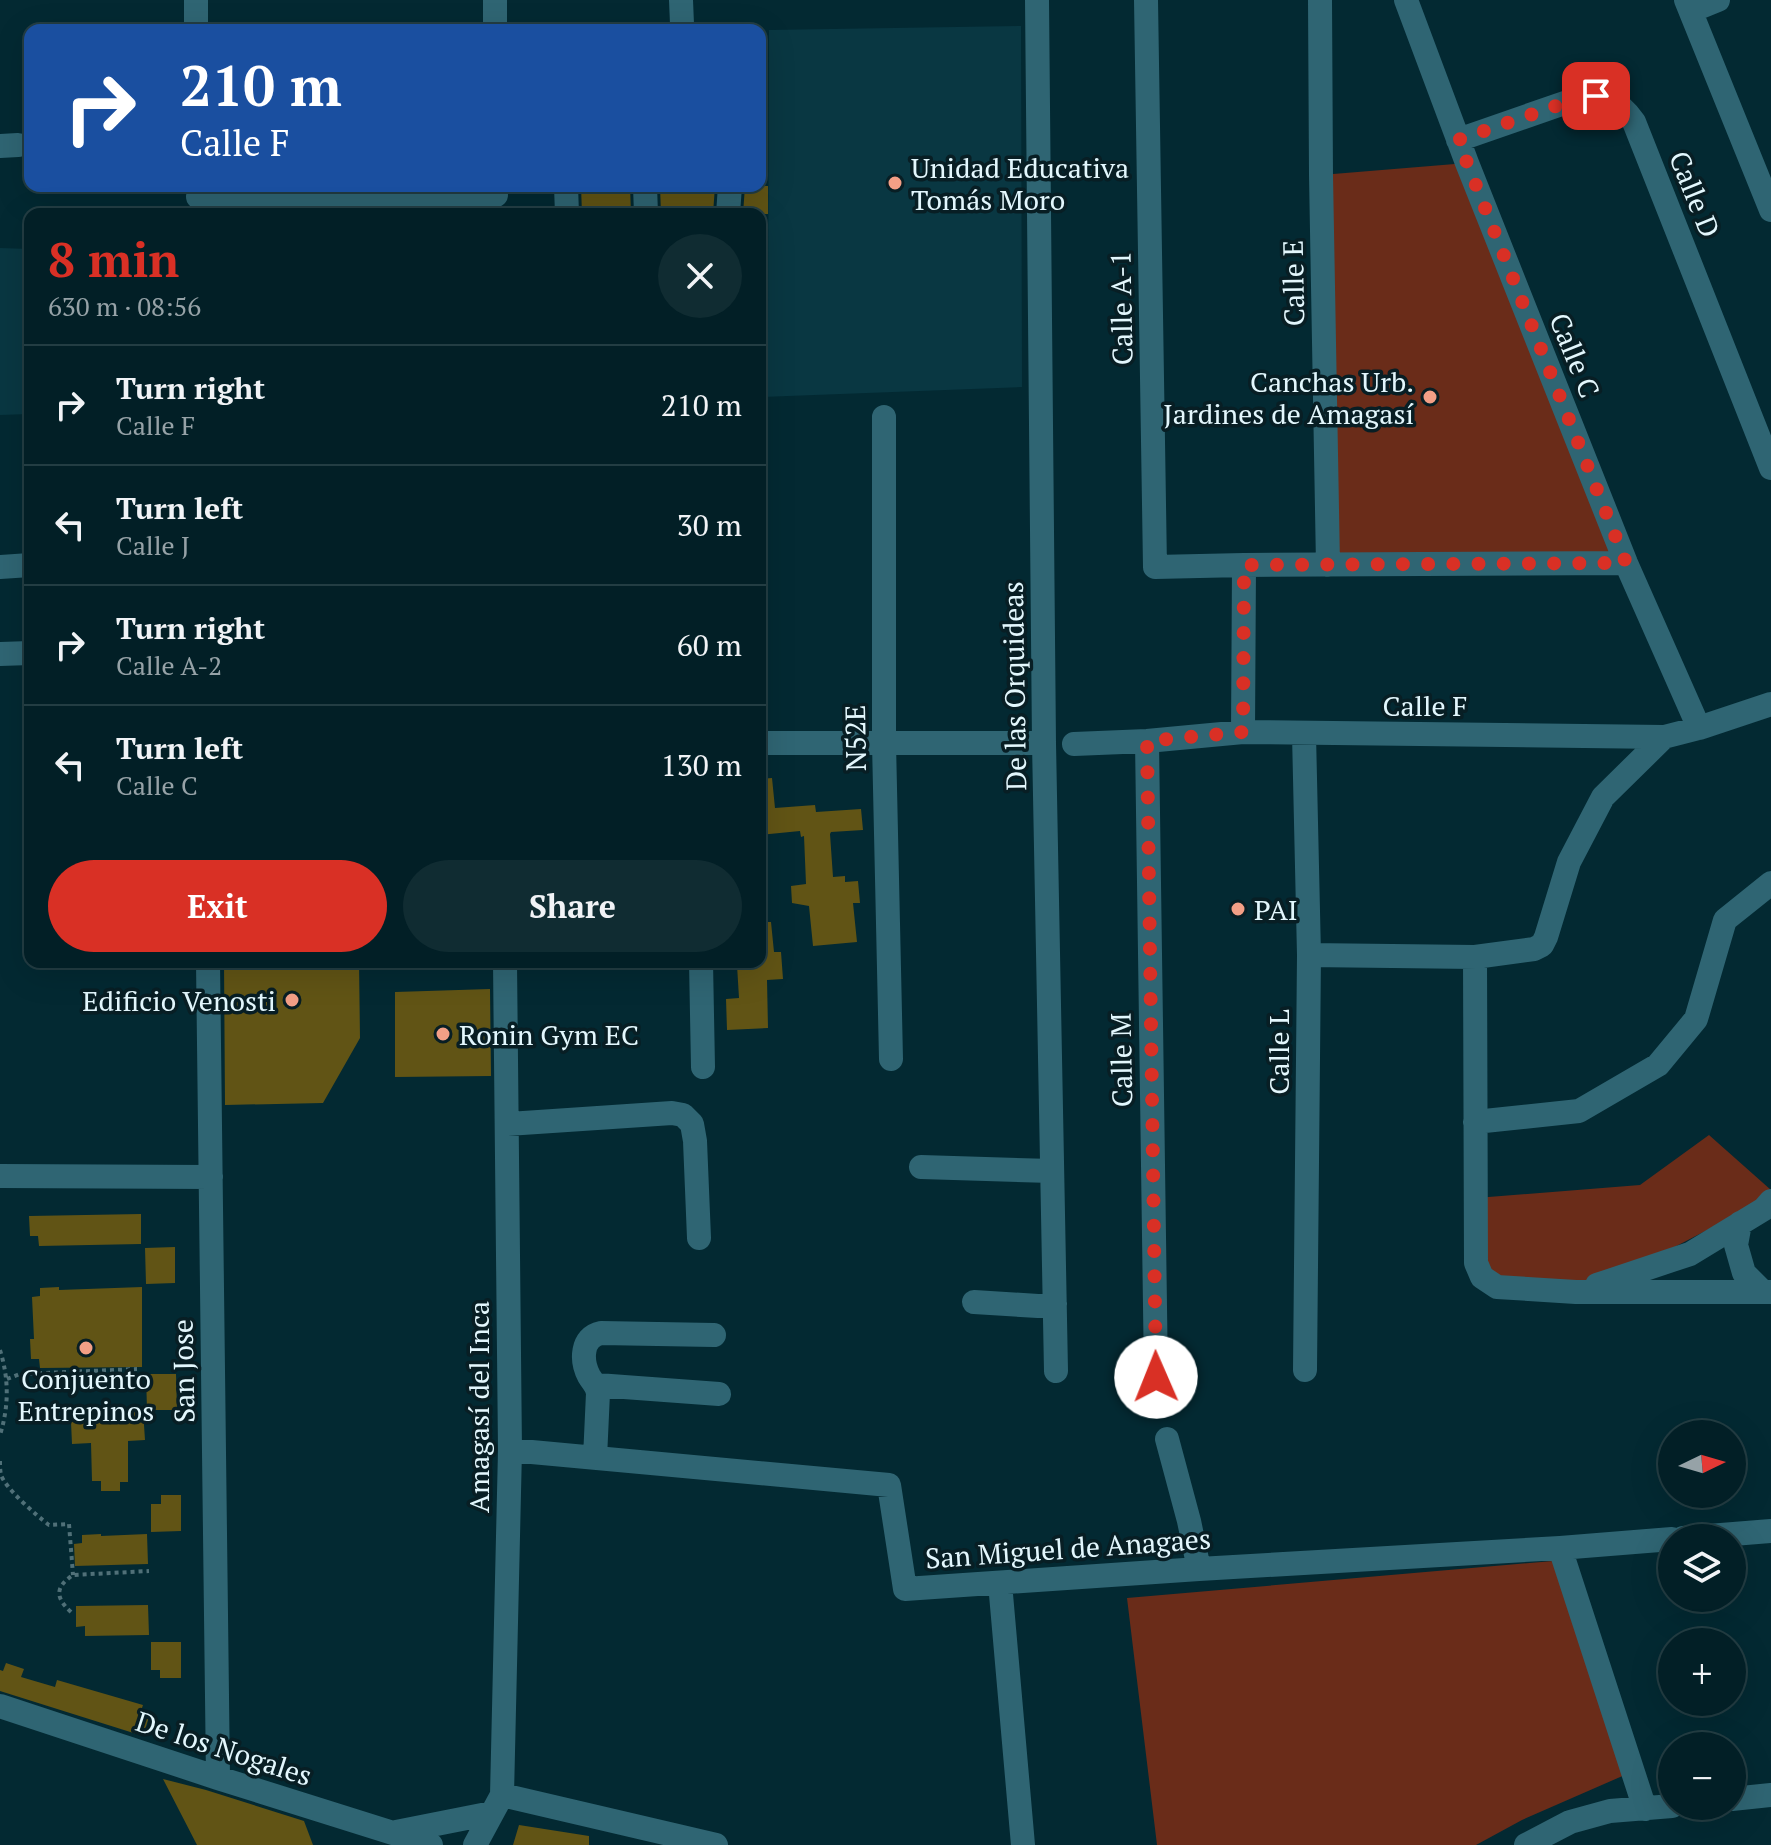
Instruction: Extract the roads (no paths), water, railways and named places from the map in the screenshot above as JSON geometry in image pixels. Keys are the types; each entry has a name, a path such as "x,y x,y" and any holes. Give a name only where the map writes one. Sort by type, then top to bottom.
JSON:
{"street":[{"path":"196,0 196,24"},
{"path":"495,0 495,24"},
{"name":"De las Orquideas","path":"1037,0 1044,743 1056,1371"},
{"name":"Calle A-1","path":"1146,0 1155,567 1244,565"},
{"name":"Calle E","path":"1320,0 1328,565"},
{"name":"Calle C","path":"1406,0 1458,140 1626,563 1699,728"},
{"path":"1718,0 1688,6 1761,165 1771,210"},
{"name":"Calle D","path":"1458,140 1576,99 1596,96 1609,99 1626,111 1634,122 1771,468"},
{"path":"198,199 316,205 496,198"},
{"name":"N52E","path":"884,417 884,743 891,1059"},
{"path":"1243,732 1244,565 1626,563"},
{"path":"0,567 24,565"},
{"path":"0,654 24,653"},
{"name":"Calle F","path":"1074,744 1243,732 1664,737 1769,711"},
{"name":"Calle L","path":"1304,734 1309,955 1305,1370"},
{"path":"1309,955 1475,957 1534,949 1542,945 1569,862 1603,797 1664,737"},
{"name":"Calle M","path":"1147,741 1156,1377"},
{"path":"766,743 1044,743"},
{"path":"1475,1122 1579,1111 1658,1065 1696,1019 1725,920 1771,883"},
{"path":"1475,957 1476,1263 1482,1277 1497,1287 1576,1292 1767,1292"},
{"name":"San Jose","path":"208,968 218,1778"},
{"name":"Amagasí del Inca","path":"475,1845 497,1804 510,1450 505,968"},
{"path":"701,968 703,1067"},
{"path":"507,1124 672,1113 683,1115 692,1124 695,1141 699,1238"},
{"path":"921,1167 1052,1171"},
{"path":"0,1176 211,1177"},
{"path":"1576,1292 1690,1254 1764,1209 1771,1201"},
{"path":"1740,1223 1736,1245 1744,1273 1767,1292"},
{"path":"974,1302 1038,1306 1055,1304"},
{"path":"595,1458 598,1393 597,1385 585,1365 584,1346 587,1339 601,1333 714,1335"},
{"path":"597,1385 719,1394"},
{"path":"1167,1439 1199,1569"},
{"name":"San Miguel de Anagaes","path":"510,1450 889,1485 905,1589 1658,1540"},
{"path":"1746,1533 1771,1531"},
{"path":"1560,1548 1645,1809"},
{"path":"1000,1583 1023,1845"},
{"name":"De los Nogales","path":"0,1706 431,1845"},
{"path":"1746,1798 1771,1795"},
{"path":"393,1833 497,1804 716,1845"},
{"path":"1526,1845 1570,1822 1610,1811 1658,1808"}],"place":[{"name":"Unidad Educativa Tomás Moro","path":"895,183"},
{"name":"Canchas Urb. Jardines de Amagasí","path":"1430,397"},
{"name":"PAI","path":"1238,909"},
{"name":"Edificio Venosti","path":"292,1000"},
{"name":"Ronin Gym EC","path":"443,1034"},
{"name":"Conjuento Entrepinos","path":"86,1348"}]}
